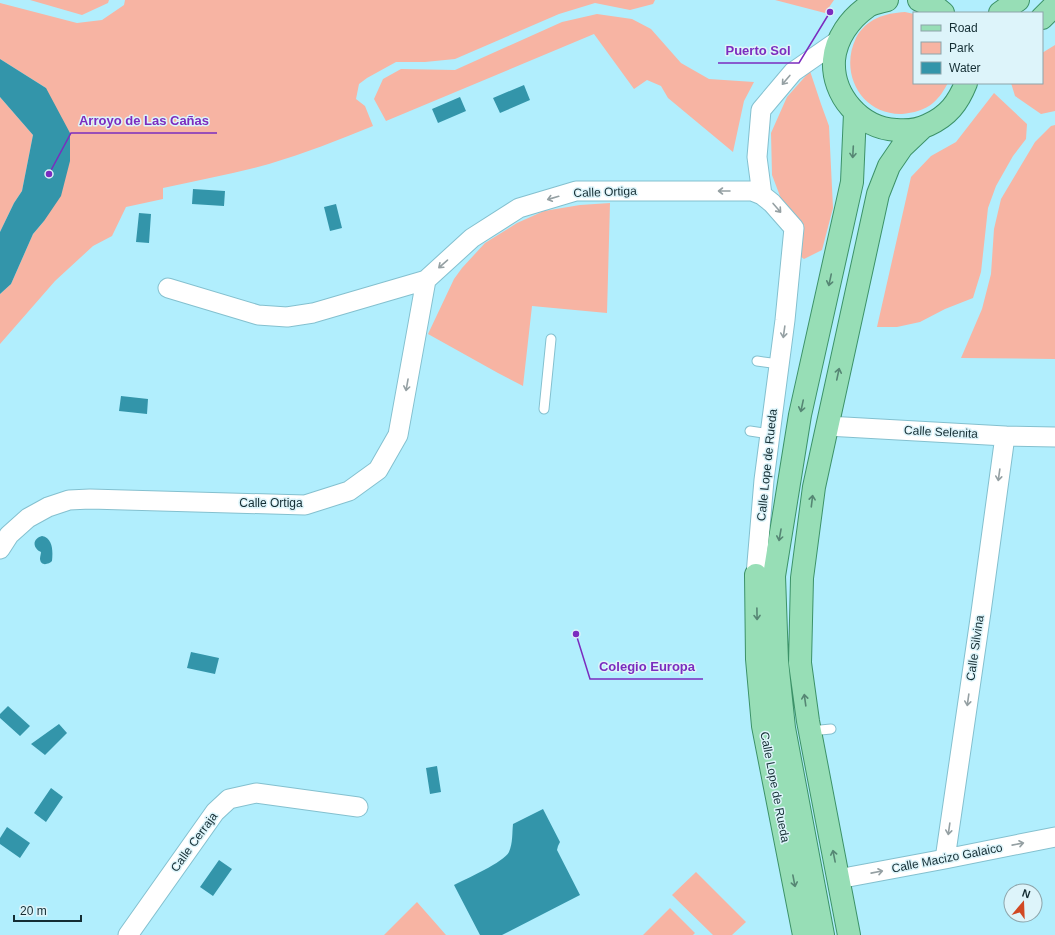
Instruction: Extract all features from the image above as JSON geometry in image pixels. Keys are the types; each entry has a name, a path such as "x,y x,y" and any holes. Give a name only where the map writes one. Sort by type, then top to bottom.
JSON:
{"main road":[{"path":"887,0 868,6 848,24 839,40 834,59 836,79 843,97 855,113 870,123 886,130 904,131 922,128 937,121 951,110 961,96 966,84"},
{"path":"919,0 937,8 942,12"},
{"path":"1001,12 1018,0"},
{"path":"1043,17 1055,5"},
{"name":"Calle Lope de Rueda","path":"823,935 784,728 777,661 774,576 800,415 852,182 855,113"},
{"path":"848,933 838,879 821,730 800,663 802,578 814,487 878,194 889,166 902,147 922,128"},
{"name":"Calle Lope de Rueda","path":"756,575 757,660 763,726 804,935"}],"street":[{"path":"762,195 756,157 761,110 793,72 839,40"},
{"name":"Calle Ortiga","path":"168,288 258,315 287,317 313,313 426,280 472,238 519,208 576,191 752,191 762,195"},
{"name":"Calle Lope de Rueda","path":"756,575 764,480 785,320 794,228 772,203 762,195"},
{"name":"Calle Ortiga","path":"0,549 9,535 28,518 48,507 69,500 90,499 305,505 349,491 378,470 398,435 426,280"},
{"name":"Calle Selenita","path":"827,426 1005,436 1055,437"},
{"name":"Calle Silvina","path":"945,859 1005,436"},
{"name":"Calle Cerraja","path":"128,935 215,812 229,799 256,793 358,807"},
{"name":"Calle Macizo Galaico","path":"838,879 1055,837"}],"lane":[{"path":"544,408 551,339"},
{"path":"757,361 779,364"},
{"path":"750,431 770,434"}],"green space":[{"path":"30,0 109,0 108,3 82,15"},
{"path":"125,0 655,0 653,4 630,10 595,3 559,14 455,59 425,62 396,62 359,84 356,99 365,106 373,126 322,146 269,164 163,188 163,199 126,207 112,236 93,246 55,281 0,344 0,294 11,284 33,234 44,221 46,88 0,59 0,3 77,23 102,20 124,5"},
{"path":"775,0 834,0 825,13"},
{"path":"905,12 913,14 913,84 947,84 935,101 919,111 902,114 888,112 875,107 865,100 857,90 852,78 850,65 851,51 860,31 877,18"},
{"path":"597,14 632,19 651,29 681,63 709,79 754,82 744,101 733,152 668,98 661,86 647,80 634,89 594,34 386,121 374,99 383,79 401,69 455,70 562,22"},
{"path":"1055,45 1055,111 1041,114 1015,96 1011,84 1043,84 1043,52"},
{"path":"810,71 829,126 833,208 822,250 804,259 797,254 783,204 772,175 771,133 787,97"},
{"path":"994,93 1027,124 1026,139 1013,156 996,186 988,208 981,272 973,298 945,309 920,322 897,327 877,327 911,177 931,156 956,142"},
{"path":"0,97 33,135 22,191 14,203 0,232"},
{"path":"1055,125 1055,359 961,358 982,309 991,274 994,229 1001,199 1035,142 1051,126"},
{"path":"610,203 607,313 532,306 523,386 428,334 454,279 485,243 517,223 544,211 580,205"},
{"path":"696,872 746,922 732,935 713,935 672,895"},
{"path":"417,902 446,935 384,935"},
{"path":"670,908 695,933 693,935 643,935"}],"water":[{"path":"0,59 46,88 70,133 70,161 61,196 33,234 11,284 0,294 0,232 14,203 22,191 33,135 0,97"},
{"path":"524,85 530,100 500,113 493,98"},
{"path":"460,97 466,111 438,123 432,109"},
{"path":"193,189 225,191 224,206 192,204"},
{"path":"336,204 342,228 330,231 324,207"},
{"path":"139,213 151,214 149,243 136,242"},
{"path":"121,396 148,399 147,414 119,411"},
{"path":"42,536 48,539 52,546 52,561 45,564 41,562 41,552 36,549 35,546 35,542 38,537"},
{"path":"191,652 219,658 215,674 187,668"},
{"path":"8,706 30,726 20,736 0,718 0,714"},
{"path":"59,724 67,733 45,755 31,744"},
{"path":"437,766 441,792 430,794 426,768"},
{"path":"51,788 63,797 46,822 34,813"},
{"path":"543,809 560,842 557,850 580,895 502,935 480,935 454,885 484,870 506,856 511,845 513,824"},
{"path":"7,827 30,843 20,858 0,844 0,838"},
{"path":"219,860 232,869 213,896 200,887"}],"place":[{"name":"Puerto Sol","path":"830,12"},
{"name":"Arroyo de Las Cañas","path":"49,174"},
{"name":"Colegio Europa","path":"576,634"}]}
